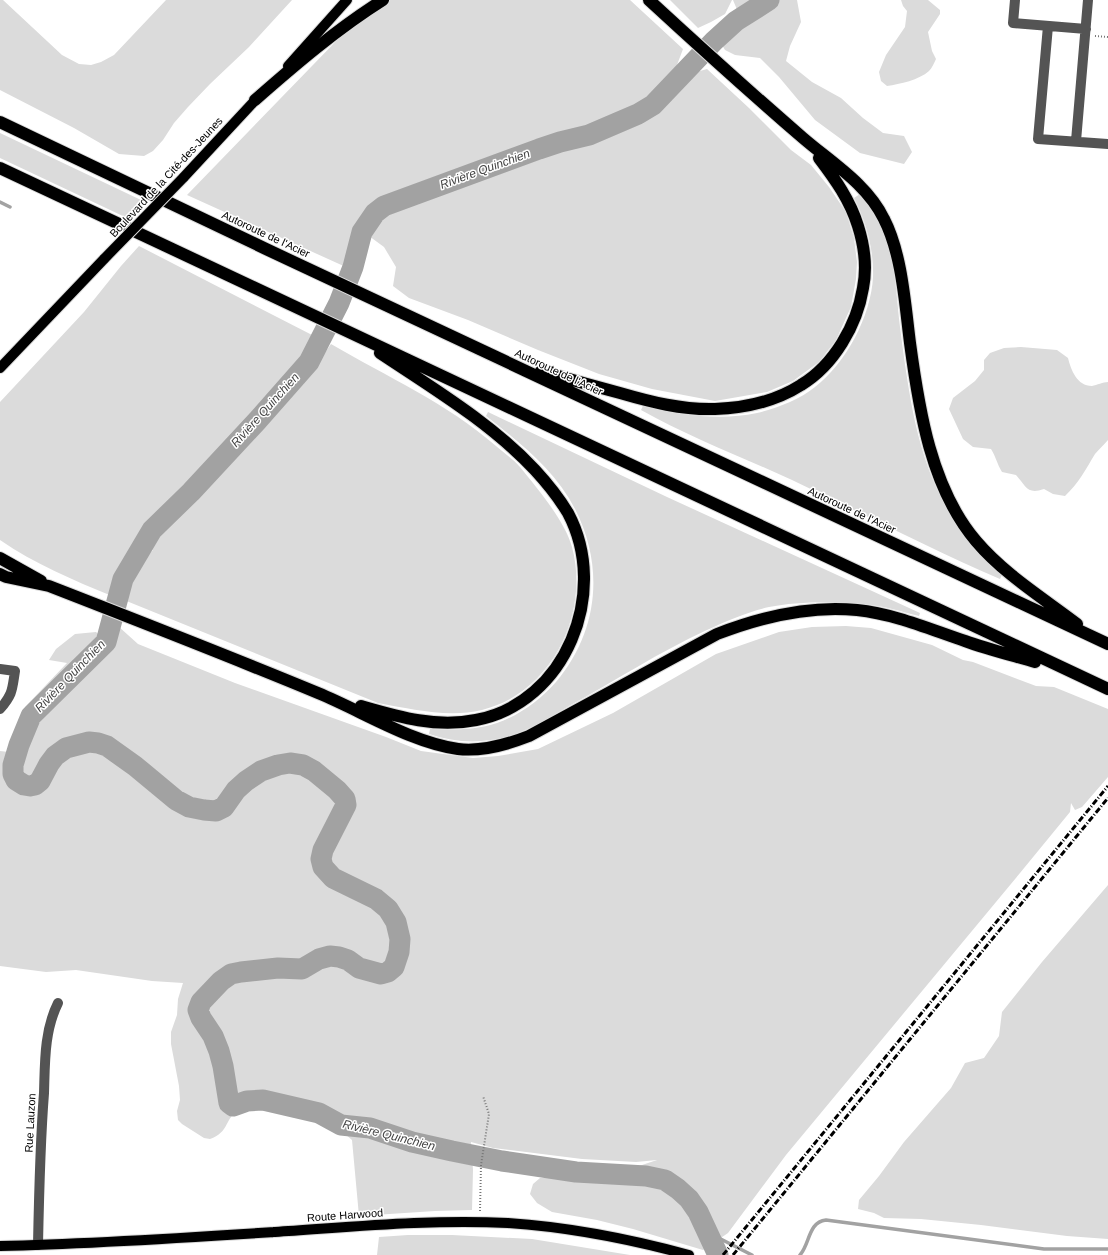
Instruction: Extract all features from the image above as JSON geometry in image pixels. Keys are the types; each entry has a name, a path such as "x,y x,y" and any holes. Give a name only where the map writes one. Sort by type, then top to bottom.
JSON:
{"highway":[{"path":"255,100 300,61 353,20 383,0"},
{"path":"649,0 805,140 857,183 880,210 895,244 915,382 924,429 941,479 956,510 969,531 986,551 1013,575 1096,638"},
{"name":"Autoroute de l'Acier","path":"0,122 1108,644"},
{"path":"509,362 645,401 699,410 736,408 754,405 785,394 802,385 827,363 837,350 854,319 864,288 865,264 862,242 852,209 837,182 805,140"},
{"path":"0,168 1108,689"},
{"path":"320,694 396,716 429,722 462,722 493,716 526,699 551,675 560,661 576,627 584,594 585,578 580,542 567,512 540,475 513,447 479,420 343,329"},
{"path":"0,558 49,586 320,694 402,731 443,746 459,749 492,747 511,743 529,736 717,634 745,623 769,617 817,609 858,610 892,616 965,642 1074,673"},
{"path":"0,574 6,577 49,586"}],"main road":[{"name":"Boulevard de la Cité-des-Jeunes","path":"0,368 183,178 347,0"},
{"name":"Route Harwood","path":"0,1246 108,1242 402,1224 479,1222 525,1224 575,1230 639,1242 689,1255"}],"street":[{"path":"1015,0 1013,23 1086,29"},
{"path":"1076,142 1088,0"},
{"path":"1048,26 1038,139 1108,144"},
{"path":"0,668 16,671 12,692 0,709"},
{"name":"Rue Lauzon","path":"38,1245 39,1167 45,1062 49,1027 58,1004"}],"path":[{"path":"1099,37 1108,37"},
{"path":"479,1222 481,1165 488,1124 488,1114 483,1096"}],"shaded area":[{"path":"0,0 3,0 62,55 79,64 91,65 101,62 114,55 166,0 292,0 249,47 188,107 153,151 144,156 119,154 74,128 0,90"},
{"path":"376,0 630,0 683,49 677,65 662,90 672,100 686,75 707,69 791,150 811,165 829,187 846,212 854,238 857,262 856,279 851,307 836,340 819,362 793,381 767,392 715,401 652,389 599,374 468,320 409,298 393,286 396,267 384,247 358,228 351,250 348,268 187,195"},
{"path":"670,0 732,0 725,14 698,28"},
{"path":"733,0 797,0 801,22 790,46 786,61 812,82 841,98 863,118 883,133 904,136 912,152 904,164 860,153 815,120 779,77 760,58 735,55 725,50 719,40 724,31 743,24"},
{"path":"901,0 928,0 940,10 940,14 928,32 932,51 936,59 929,71 920,77 903,83 887,86 881,81 879,72 886,55 905,27 907,11"},
{"path":"0,133 141,200 125,217 0,158"},
{"path":"860,194 880,224 888,241 894,271 910,397 926,462 938,492 955,521 975,549 1002,575 1000,579 792,480 678,429 641,410 643,406 671,412 714,417 729,417 757,413 795,400 809,392 826,377 837,365 855,338 862,323 871,292 873,267 871,246 866,226 854,198"},
{"path":"139,246 314,336 309,349 279,386 285,404 309,375 331,344 416,391 457,417 477,431 520,467 550,505 563,526 572,547 576,572 575,598 570,623 560,647 546,668 528,687 507,701 482,710 469,712 430,712 378,703 124,600 128,578 138,563 153,550 137,547 130,556 112,596 69,578 27,557 0,540 0,402 84,312"},
{"path":"1021,347 1057,350 1068,358 1076,376 1082,383 1092,386 1108,382 1108,440 1095,454 1078,481 1065,496 1053,494 1044,489 1038,491 1030,490 1016,475 1002,472 991,449 973,447 963,439 949,409 953,398 975,381 984,370 984,360 990,353 1004,348"},
{"path":"488,412 667,497 920,613 919,616 878,606 847,603 820,602 769,607 737,617 689,639 654,657 540,723 509,736 499,739 479,741 459,741 429,734 430,729 464,729 481,727 505,720 522,711 536,701 556,682 570,663 581,642 588,621 592,599 593,576 591,554 585,531 575,509 567,495 547,470 524,447 486,416"},
{"path":"118,626 138,644 235,683 421,751 473,758 498,756 538,749 613,713 716,654 779,632 812,627 846,626 871,628 932,645 963,660 973,662 1036,686 1054,687 1108,709 1108,777 1082,807 1075,810 1071,803 1070,812 786,1155 728,1233 703,1250 633,1229 597,1220 552,1212 537,1203 530,1194 533,1184 540,1178 606,1177 657,1160 636,1162 582,1159 493,1148 471,1142 473,1170 472,1210 359,1216 352,1140 338,1129 322,1121 297,1113 285,1111 266,1111 244,1107 233,1115 220,1133 210,1139 204,1138 178,1120 177,1111 180,1100 179,1086 171,1044 171,1032 177,1015 178,999 183,983 152,981 76,970 46,972 0,966 0,751 9,752 25,707 67,663 49,660 56,649 75,634 96,632 111,646"},
{"path":"1108,885 1108,1239 1067,1236 921,1219 884,1218 874,1213 858,1209 859,1200 904,1142 951,1088 965,1063 984,1058 999,1036 1002,1012 1042,962"},
{"path":"408,1235 452,1235 532,1239 630,1255 377,1255 379,1237"}],"waterway":[{"name":"Rivière Quinchien","path":"718,1255 698,1212 689,1199 665,1180 646,1176 576,1172 502,1161 412,1142 370,1128 341,1125 319,1113 263,1100 247,1101 233,1106 229,1103 219,1051 213,1036 201,1018 198,1010 201,1002 221,981 231,974 241,972 278,968 302,969 319,959 330,956 348,960 359,968 381,974 388,972 394,967 399,952 400,939 396,922 388,909 376,899 333,878 323,867 321,859 323,850 346,805 345,799 337,790 314,771 303,765 290,763 278,765 261,771 246,781 236,790 224,807 216,811 189,807 176,800 135,766 107,746 98,743 89,742 66,748 55,756 40,781 35,785 24,785 16,780 13,774 13,765 19,745 31,716 106,642 123,579 152,530 191,492 309,362 339,303 353,267 362,232 375,213 384,206 539,149 589,135 638,114 653,105 714,41 736,21 769,0"},
{"path":"0,202 10,207"},
{"path":"800,1255 812,1229 820,1222 826,1220 1044,1249 1108,1249"},
{"path":"709,1233 752,1255"}],"railway":[{"path":"723,1255 1108,786"},
{"path":"733,1255 1108,798"}]}
